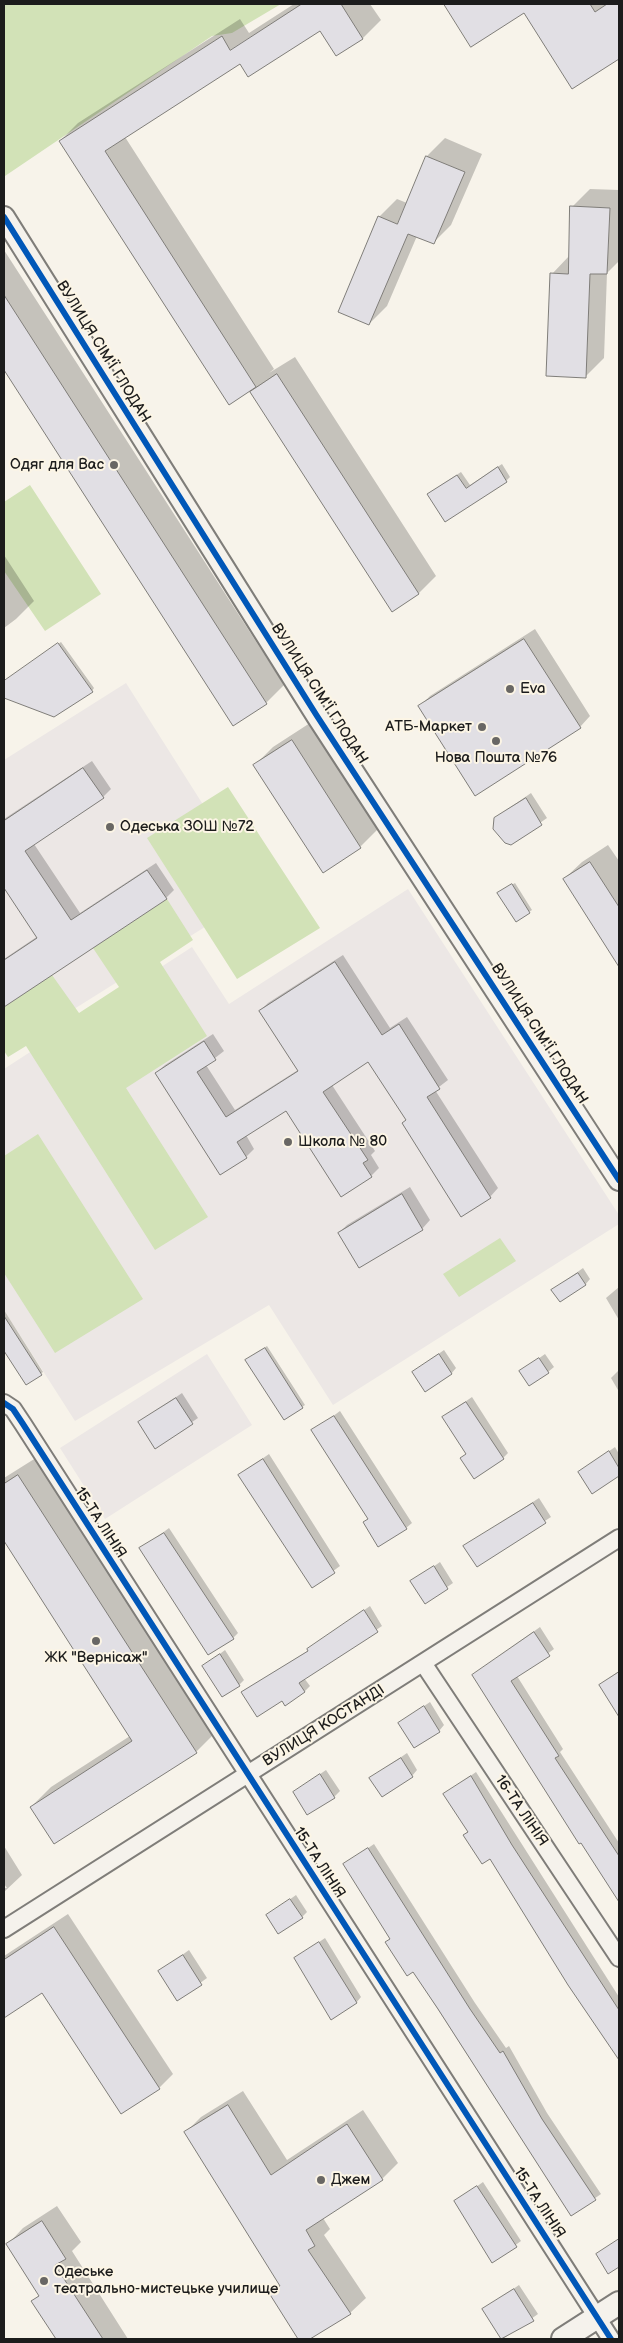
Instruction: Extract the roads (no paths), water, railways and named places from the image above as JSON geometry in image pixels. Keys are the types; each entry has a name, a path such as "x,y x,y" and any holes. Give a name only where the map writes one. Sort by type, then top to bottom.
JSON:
{"main road":[{"path":"563,2339 619,2303"}],"street":[{"name":"ВУЛИЦЯ СІМ'Ї ГЛОДАН","path":"4,217 317,716 619,1180"},
{"name":"15-ТА ЛІНІЯ","path":"4,1403 13,1409 23,1424 611,2339"},
{"name":"ВУЛИЦЯ КОСТАНДІ","path":"4,1929 619,1538"},
{"name":"16-ТА ЛІНІЯ","path":"423,1663 619,1958"}],"place":[{"name":"Одяг для Вас","path":"114,465"},
{"name":"Eva","path":"510,689"},
{"name":"АТБ-Маркет","path":"482,727"},
{"name":"Нова Пошта №76","path":"496,741"},
{"name":"Одеська ЗОШ №72","path":"110,827"},
{"name":"Школа № 80","path":"288,1142"},
{"name":"ЖК \"Вернісаж\"","path":"96,1641"},
{"name":"Джем","path":"321,2180"},
{"name":"Одеське театрально-мистецьке училище","path":"44,2281"}]}
